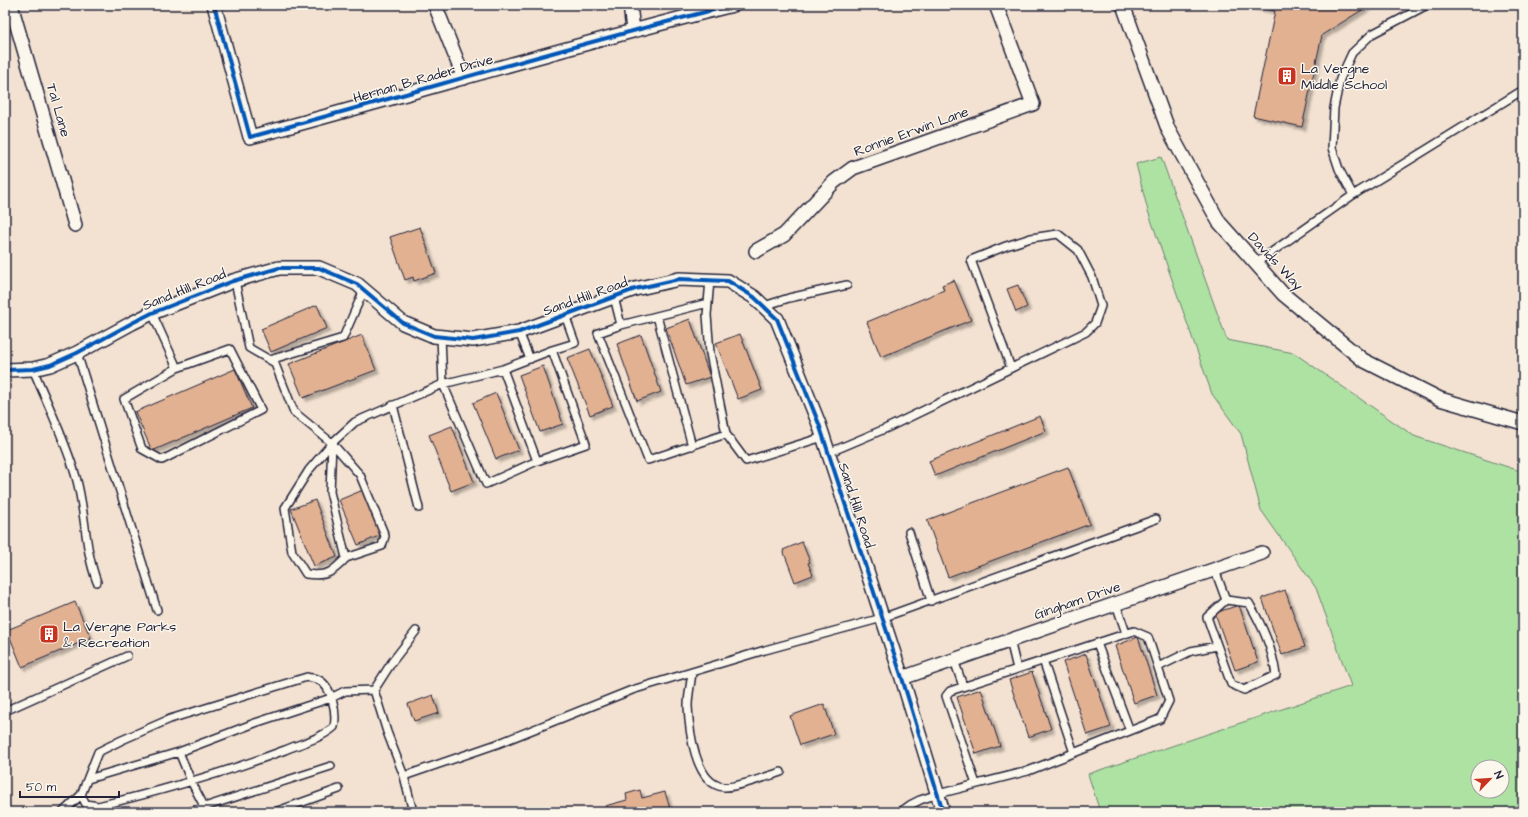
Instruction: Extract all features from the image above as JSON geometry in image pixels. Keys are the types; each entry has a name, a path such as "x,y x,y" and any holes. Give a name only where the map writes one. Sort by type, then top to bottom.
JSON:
{"street":[{"name":"Tal Lane","path":"11,5 75,225"},
{"name":"Hernan B Rader Drive","path":"214,5 250,136 367,106 633,30 733,5"},
{"path":"435,5 464,78"},
{"path":"630,5 633,30"},
{"name":"Ronnie Erwin Lane","path":"756,251 784,235 834,182 853,168 1033,104 996,5"},
{"name":"Davids Way","path":"1123,5 1168,129 1219,222 1283,294 1363,360 1440,399 1523,423"},
{"name":"Sand Hill Road","path":"5,370 33,369 50,365 77,353 152,313 235,281 279,268 319,268 357,284 403,323 434,336 474,340 519,332 635,289 679,279 728,281 754,297 777,318 823,437 944,812"},
{"name":"Gingham Drive","path":"902,678 1262,553"}],"lane":[{"path":"1353,196 1339,170 1332,148 1334,108 1340,79 1352,53 1372,34 1427,5"},
{"path":"1256,263 1353,196 1523,90"},
{"path":"828,453 887,428 1086,332 1095,323 1101,306 1092,277 1078,250 1058,234 1031,238 971,260 1011,368"},
{"path":"710,280 707,315 710,353 726,434 746,461 823,437"},
{"path":"235,281 249,348 275,363"},
{"path":"764,306 789,298 847,285"},
{"path":"364,290 343,338 274,359 294,412 332,443 360,476 385,536 382,546 346,558 335,570 319,576 306,574 292,552 285,508 309,470 332,443 355,422 443,384 503,369 552,350 575,343 565,315"},
{"path":"614,297 622,325"},
{"path":"708,303 622,325 598,333 648,460 726,434"},
{"path":"152,313 178,368"},
{"path":"657,316 692,446"},
{"path":"519,332 530,358"},
{"path":"441,337 443,384 486,484 537,462 586,444 552,350"},
{"path":"230,349 261,410 162,460 142,449 124,399 178,368 230,349"},
{"path":"77,353 157,610"},
{"path":"33,369 67,451 76,479 89,558 97,582"},
{"path":"503,369 537,462"},
{"path":"393,405 419,508"},
{"path":"332,443 330,492 346,558"},
{"path":"404,776 497,744 632,690 765,650 882,618 1156,519"},
{"path":"909,532 931,601"},
{"path":"1215,570 1226,600"},
{"path":"1226,600 1249,603 1262,625 1273,656 1276,675 1244,690 1231,684 1207,617 1226,600"},
{"path":"1116,604 1126,633"},
{"path":"413,812 404,776 387,732 374,690 392,662 416,631"},
{"path":"900,812 910,805 938,794 1028,771 1160,719 1169,701 1148,637 1134,631 1126,633 950,691 946,696 976,784"},
{"path":"1010,640 1017,669"},
{"path":"1097,642 1130,731"},
{"path":"1158,667 1191,651 1217,646"},
{"path":"5,711 127,656"},
{"path":"954,660 963,686"},
{"path":"1044,660 1074,753"},
{"path":"692,672 688,704 690,732 697,760 705,776 715,785 725,787 781,772"},
{"path":"63,812 81,795 98,752 170,719 308,677 318,680 326,688 335,709 336,718 334,727 326,734 272,755 167,789 98,806 86,804 81,795"},
{"path":"88,778 179,752 255,723 331,698 345,691 374,690"},
{"path":"179,752 191,781 206,809"},
{"path":"188,812 206,809 331,766"},
{"path":"275,812 339,789"}],"green space":[{"path":"1161,157 1227,340 1294,353 1414,436 1523,472 1523,812 1232,812 1229,807 1172,808 1143,812 1100,812 1088,774 1351,686 1316,588 1261,510 1241,434 1212,394 1148,211 1136,164"}],"building":[{"name":"La Vergne Middle School","path":"1247,5 1370,5 1322,35 1302,127 1253,116 1275,11"},
{"path":"420,227 436,273 414,281 413,277 405,280 390,237"},
{"path":"954,280 971,320 881,357 867,322 944,290 942,285"},
{"path":"1018,285 1027,307 1016,312 1007,289"},
{"path":"317,305 327,328 271,352 261,329"},
{"path":"690,319 710,377 686,385 666,328"},
{"path":"740,334 762,390 738,399 716,343"},
{"path":"362,335 376,370 303,398 289,364"},
{"path":"641,335 661,392 637,401 617,344"},
{"path":"590,349 613,406 590,415 567,358"},
{"path":"543,366 563,424 540,432 519,375"},
{"path":"235,369 252,408 152,451 135,412"},
{"path":"496,393 519,450 496,459 473,403"},
{"path":"1040,416 1046,431 935,476 929,461"},
{"path":"452,426 474,482 451,491 429,435"},
{"path":"1068,467 1090,524 948,577 927,520"},
{"path":"363,490 381,535 358,545 339,500"},
{"path":"315,500 337,557 314,566 291,509"},
{"path":"802,542 810,562 808,563 813,575 795,582 783,550"},
{"path":"1285,590 1305,647 1282,655 1262,598"},
{"name":"La Vergne Parks & Recreation","path":"75,602 91,638 22,667 7,630"},
{"path":"1239,605 1258,662 1235,670 1215,613"},
{"path":"1138,637 1157,695 1134,703 1115,646"},
{"path":"1086,654 1111,727 1087,735 1063,662"},
{"path":"1032,672 1051,729 1028,737 1009,680"},
{"path":"981,689 1000,746 976,754 957,697"},
{"path":"433,695 439,713 414,721 408,704"},
{"path":"824,704 834,734 800,745 790,716"},
{"path":"640,790 642,798 665,792 671,812 607,812 605,806 627,800 626,794"}],"cycle path":[{"path":"214,5 250,137 612,36 733,5"},
{"path":"5,370 33,369 50,365 77,353 152,313 233,281 279,268 319,268 357,284 403,323 434,336 473,340 519,332 635,289 679,279 728,281 754,297 777,319 819,424 902,678 943,812"}],"place":[{"name":"La Vergne Middle School","path":"1287,76"},
{"name":"La Vergne Parks & Recreation","path":"49,634"}]}
